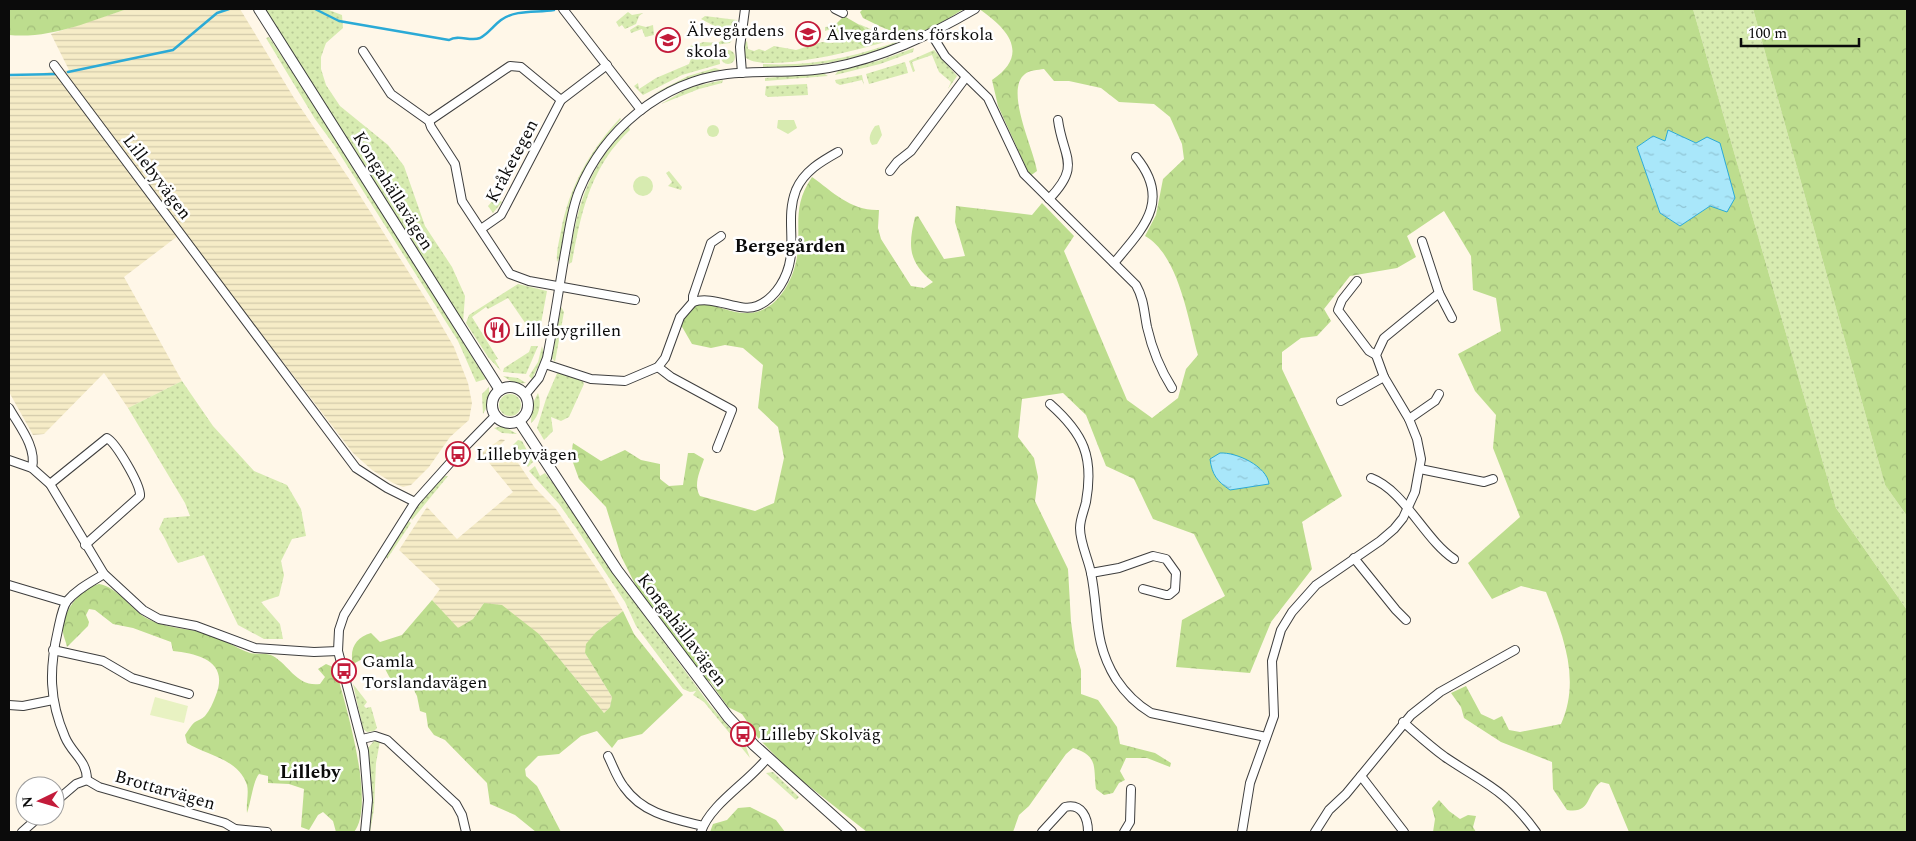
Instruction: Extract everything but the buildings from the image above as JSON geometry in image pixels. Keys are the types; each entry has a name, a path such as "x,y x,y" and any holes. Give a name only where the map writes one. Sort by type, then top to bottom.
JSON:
{"street":[{"name":"Kongahällavägen","path":"259,9 500,390"},
{"path":"563,9 641,110"},
{"path":"742,73 740,48 745,9"},
{"path":"835,9 843,14"},
{"path":"525,395 539,378 545,364 570,220 586,177 604,147 620,128 641,110 676,89 718,75 830,68 899,48 932,35 975,9"},
{"path":"932,35 946,56 988,98 1024,174 1136,285 1141,294 1147,327 1156,359 1172,388"},
{"name":"Kråketegen","path":"363,51 391,94 429,121 430,127 455,164 462,201 510,274 520,279 635,300"},
{"name":"Lillebyvägen","path":"54,65 356,468 387,488 416,502"},
{"name":"Kråketegen","path":"481,229 501,214 561,100 607,65"},
{"path":"429,121 510,66 521,67 561,100"},
{"path":"890,171 897,162 911,151 966,77"},
{"path":"1049,199 1064,182 1068,167 1068,158 1058,120"},
{"path":"693,302 713,300 754,307 774,294 790,268 793,200 797,188 808,172 838,152"},
{"path":"1114,263 1147,223 1152,207 1152,194 1145,168 1136,157"},
{"path":"545,364 591,379 625,382 658,367 666,358 680,317 693,302 693,296 711,243 721,236"},
{"path":"1422,241 1439,293 1452,318"},
{"path":"1242,832 1250,783 1274,716 1272,660 1281,630 1292,612 1316,585 1380,541 1403,518 1415,492 1420,468 1419,446 1409,418 1384,376 1376,355 1369,351 1338,310 1342,300 1357,281"},
{"path":"1376,355 1384,338 1439,293"},
{"path":"658,367 671,377 732,410 717,448"},
{"path":"1341,401 1384,376"},
{"path":"514,387 525,395 528,403 527,411 519,421 506,422 496,415 493,402 500,390 514,387"},
{"path":"1409,418 1435,401 1439,394"},
{"path":"1050,404 1074,428 1083,442 1087,458 1088,487 1080,529 1091,573 1096,624 1103,655 1124,692 1151,713 1266,737"},
{"path":"9,408 31,447 32,468"},
{"path":"365,832 368,787 362,739 338,650 339,630 344,615 416,502 496,415"},
{"name":"Kongahällavägen","path":"519,421 617,570 728,718 768,758 851,832"},
{"path":"50,484 107,438 114,444 139,486 140,496 85,545"},
{"path":"9,460 32,468 50,484 104,574 143,610 159,619 196,626 255,648 314,652 338,650"},
{"path":"1420,468 1484,482 1493,479"},
{"path":"1371,478 1379,481 1408,509 1443,552 1454,560"},
{"path":"1091,573 1119,568 1153,556 1166,559 1176,573 1175,590 1166,595 1143,589"},
{"path":"1354,558 1406,620"},
{"path":"65,793 76,784 88,780 87,770 83,761 68,743 56,716 51,672 53,650 66,602 81,587 104,574"},
{"path":"9,584 66,602"},
{"path":"53,650 103,661 132,678 189,694"},
{"path":"1315,832 1329,810 1361,776 1404,722 1440,692 1515,650"},
{"path":"9,705 23,706 53,700"},
{"path":"1404,722 1444,756 1502,792 1516,806 1536,832"},
{"path":"362,739 376,736 387,740 456,804 462,815 466,832"},
{"path":"608,756 624,787 651,811 702,829 709,814 738,789 768,758"},
{"path":"1361,776 1404,832"},
{"name":"Brottarvägen","path":"88,780 99,787 224,823 235,830 267,832"},
{"path":"1124,832 1130,822 1132,789"},
{"path":"1042,832 1065,807 1070,806 1082,810 1085,814 1088,832"}],"shaded area":[{"path":"127,9 240,9 294,98 350,180 429,304 454,347 468,383 472,403 469,420 450,437 429,467 411,485 403,487 393,483 372,470 353,453 183,232 124,277 182,381 128,408 104,373 44,434 33,435 9,392 9,77 69,70 51,34"},
{"path":"501,439 505,440 500,445 507,457 514,457 535,488 556,509 606,582 623,611 596,632 585,653 612,697 610,707 604,713 539,634 484,603 473,619 458,629 432,600 440,589 399,550 427,507 457,539 513,492 481,453"}],"green space":[{"path":"9,9 127,9 54,32 24,36 9,35"},
{"path":"265,9 326,9 342,15 343,28 326,43 321,57 321,69 326,85 340,106 388,145 404,166 425,226 452,267 465,296 463,323"},
{"path":"863,9 964,9 931,28 917,33 905,34 892,31 863,18 860,12"},
{"path":"979,9 1693,9 1836,508 1907,610 1907,832 1629,832 1609,784 1601,782 1581,809 1567,810 1553,789 1552,762 1501,742 1464,718 1461,707 1451,693 1466,686 1481,714 1494,720 1502,716 1509,730 1520,732 1561,724 1567,707 1570,674 1563,641 1546,592 1521,586 1492,599 1468,563 1520,517 1493,448 1496,415 1475,391 1458,354 1501,331 1496,298 1473,290 1471,256 1444,211 1407,236 1416,257 1397,268 1350,276 1324,309 1331,321 1317,336 1301,338 1282,352 1282,369 1342,496 1302,522 1312,569 1271,622 1250,673 1176,667 1182,620 1225,596 1194,534 1153,519 1134,479 1106,466 1086,415 1063,393 1022,399 1018,437 1034,458 1038,477 1035,501 1068,569 1071,622 1075,650 1081,670 1081,694 1098,700 1117,727 1120,744 1155,753 1171,763 1170,767 1147,758 1126,758 1120,771 1125,780 1119,783 1113,793 1104,795 1096,789 1091,759 1081,751 1073,748 1066,754 1029,806 1019,815 1013,832 867,832 791,772 758,738 742,714 728,707 710,682 691,666 641,596 621,556 606,507 579,479 571,457 573,443 601,461 625,450 641,460 660,464 660,479 669,486 683,485 688,453 694,453 704,459 697,483 700,496 755,511 774,503 784,458 778,427 758,408 763,365 743,348 725,345 711,348 692,344 681,325 689,309 700,302 730,311 748,313 766,308 780,296 794,271 798,250 798,220 801,199 812,177 851,204 879,210 878,228 881,239 911,286 924,288 933,282 919,267 912,253 911,237 915,217 918,216 944,259 965,256 955,222 956,206 1032,215 1042,203 1074,236 1064,251 1127,400 1152,418 1178,398 1186,369 1198,355 1186,307 1174,273 1157,245 1145,236 1156,215 1163,179 1184,159 1182,144 1170,117 1154,104 1119,102 1101,88 1069,81 1054,81 1044,69 1029,72 1019,82 1018,93 1022,120 1037,171 1030,176 998,106 992,80 1004,71 1010,61 1011,43 999,25","holes":["1668,130 1696,143 1710,206 1680,226 1660,213 1637,147 1653,136 1665,142"]},
{"path":"1693,9 1753,9 1885,485 1907,516 1907,610 1836,508"},
{"path":"1753,9 1907,9 1907,516 1885,485"},
{"path":"628,12 632,15 643,13 639,16 636,24 625,29 622,25 619,27 616,22"},
{"path":"705,16 737,20 735,36 730,43 691,48 690,46 704,42 717,43 723,40 729,41 734,34 731,28 722,30 701,19"},
{"path":"844,16 863,27 874,43 862,46 844,35 837,23"},
{"path":"837,23 844,35 862,46 875,41 859,24 893,39 840,54 792,62 771,63 754,61 744,56 743,45 747,41 748,49 754,51 759,49 765,51 774,46 796,50 822,42 833,43 838,39 837,33 831,29 825,31 825,27 833,26"},
{"path":"638,25 646,27 653,25 654,35 645,37 642,29 631,33 630,30"},
{"path":"269,37 301,84 486,379 476,382 458,341 334,145 315,119 266,38"},
{"path":"904,39 910,40 838,61 801,66 763,67 763,64 799,64 835,59"},
{"path":"914,48 913,52 880,64 835,75 838,71 881,60"},
{"path":"725,50 731,50 735,57 731,64 725,64 721,60 721,54"},
{"path":"934,50 957,76 948,89 951,82 939,72 932,55 912,62 915,71 913,72 909,61"},
{"path":"719,52 720,64 682,75 643,95 634,86 638,83 639,89 656,78 689,64 692,56"},
{"path":"905,62 908,73 869,84 866,74"},
{"path":"715,68 721,70 655,93 688,76"},
{"path":"823,73 828,76 765,81 765,78"},
{"path":"862,75 864,85 862,80 840,85 835,80"},
{"path":"723,80 722,83 699,89 661,104 688,88"},
{"path":"807,84 808,95 768,97 765,95 766,86"},
{"path":"620,118 593,157 576,188 570,205 562,251 557,262 558,247 565,215 575,185 590,157"},
{"path":"778,120 794,120 797,128 788,134 777,128"},
{"path":"715,125 718,126 718,136 711,137 708,136 707,129 708,126"},
{"path":"879,125 882,135 877,144 872,145 870,135 875,126"},
{"path":"629,127 630,130 617,144 597,174 584,208 572,262 569,264 575,226 586,190 603,157"},
{"path":"669,171 682,187 681,190 668,186 672,182 666,173"},
{"path":"643,176 650,179 653,186 650,193 643,196 636,193 633,186 636,179"},
{"path":"495,198 502,202 493,213 488,206"},
{"path":"518,284 547,291 539,334 530,330 508,298 488,309 486,307 472,317 498,359 495,360 501,371 488,357 466,323 469,315"},
{"path":"561,307 564,312 555,362 552,358"},
{"path":"531,346 538,346 526,374 503,372 504,368 529,352"},
{"path":"542,346 544,355 532,379 529,376 538,362"},
{"path":"558,371 582,379 584,384 569,417 561,421 551,417 553,431 544,440 537,428 546,399"},
{"path":"503,376 518,378 526,383 515,384"},
{"path":"182,381 213,426 254,471 287,485 301,509 306,536 292,539 281,561 284,575 279,596 261,602 280,624 283,639 264,639 238,625 204,555 178,563 159,529 164,518 190,516 185,503 128,408"},
{"path":"489,387 489,403 483,414 482,394"},
{"path":"538,393 540,401 539,410 531,423 532,405"},
{"path":"506,394 514,394 521,401 521,409 514,416 506,416 499,409 499,401"},
{"path":"503,426 517,434 502,433 494,428"},
{"path":"518,440 522,441 533,462 528,467 513,445"},
{"path":"535,466 540,476 545,473 556,487 624,588 710,705 746,747 750,758 704,702 693,695 696,691 690,692 683,689 636,626 625,602 576,528 559,504 529,471"},
{"path":"445,476 448,476 412,520 410,516 418,505"},
{"path":"407,520 411,523 387,559 386,556"},
{"path":"99,584 112,589 148,619 170,627 208,634 250,653 273,656 294,675 305,682 320,684 325,677 318,669 326,664 333,667 337,674 347,709 361,779 362,801 360,819 354,832 336,832 333,821 323,812 318,815 309,830 301,827 304,789 289,784 268,783 268,776 259,774 247,813 247,785 237,769 230,763 187,743 185,735 194,723 207,714 216,695 219,683 218,674 215,667 209,661 193,654 173,651 171,642 133,628 113,624 95,610 89,609 86,615 89,622 88,626 67,647 63,630 64,621 70,607 86,590"},
{"path":"432,600 458,628 473,619 484,603 502,605 539,634 604,713 610,707 612,697 585,653 586,644 596,632 623,611 634,634 683,695 642,734 618,740 612,748 597,731 581,736 559,754 538,756 525,769 526,776 537,786 561,832 536,832 515,815 490,804 487,783 445,740 434,735 428,727 426,713 420,711 417,696 412,686 393,684 383,665 372,654 353,664 353,649 361,637 371,633 380,642 402,635"},
{"path":"353,684 367,702 364,706 366,708 371,707 377,728 374,731 367,732 363,729"},
{"path":"155,697 188,706 184,723 150,715"},
{"path":"374,741 380,741 376,763 374,809 370,832 368,832 372,798 367,749"},
{"path":"773,772 799,797 796,800 766,773"},
{"path":"1439,800 1460,819 1468,815 1476,816 1473,827 1476,832 1433,832 1435,819 1432,808"},
{"path":"750,807 776,820 785,832 710,832 713,824 727,820 738,808"}],"water":[{"path":"1668,130 1696,143 1707,137 1720,143 1735,198 1727,212 1710,206 1680,226 1660,213 1637,147 1653,136 1665,141"},
{"path":"1220,453 1227,453 1250,461 1263,471 1269,484 1230,490 1218,480 1212,469 1210,459"}],"waterway":[{"path":"68,72 173,50 217,13 229,9"},
{"path":"315,9 339,21 449,40 453,38 480,38 501,20 513,14 554,10"},
{"path":"9,75 59,74"}],"place":[{"name":"Älvegårdens förskola","path":"808,34"},
{"name":"Älvegårdens skola","path":"668,40"},
{"name":"Lillebygrillen","path":"497,330"},
{"name":"Lillebyvägen","path":"458,454"},
{"name":"Gamla Torslandavägen","path":"344,671"},
{"name":"Lilleby Skolväg","path":"743,734"}],"district":[{"name":"Bergegården","path":"790,246"},
{"name":"Lilleby","path":"310,772"}]}
